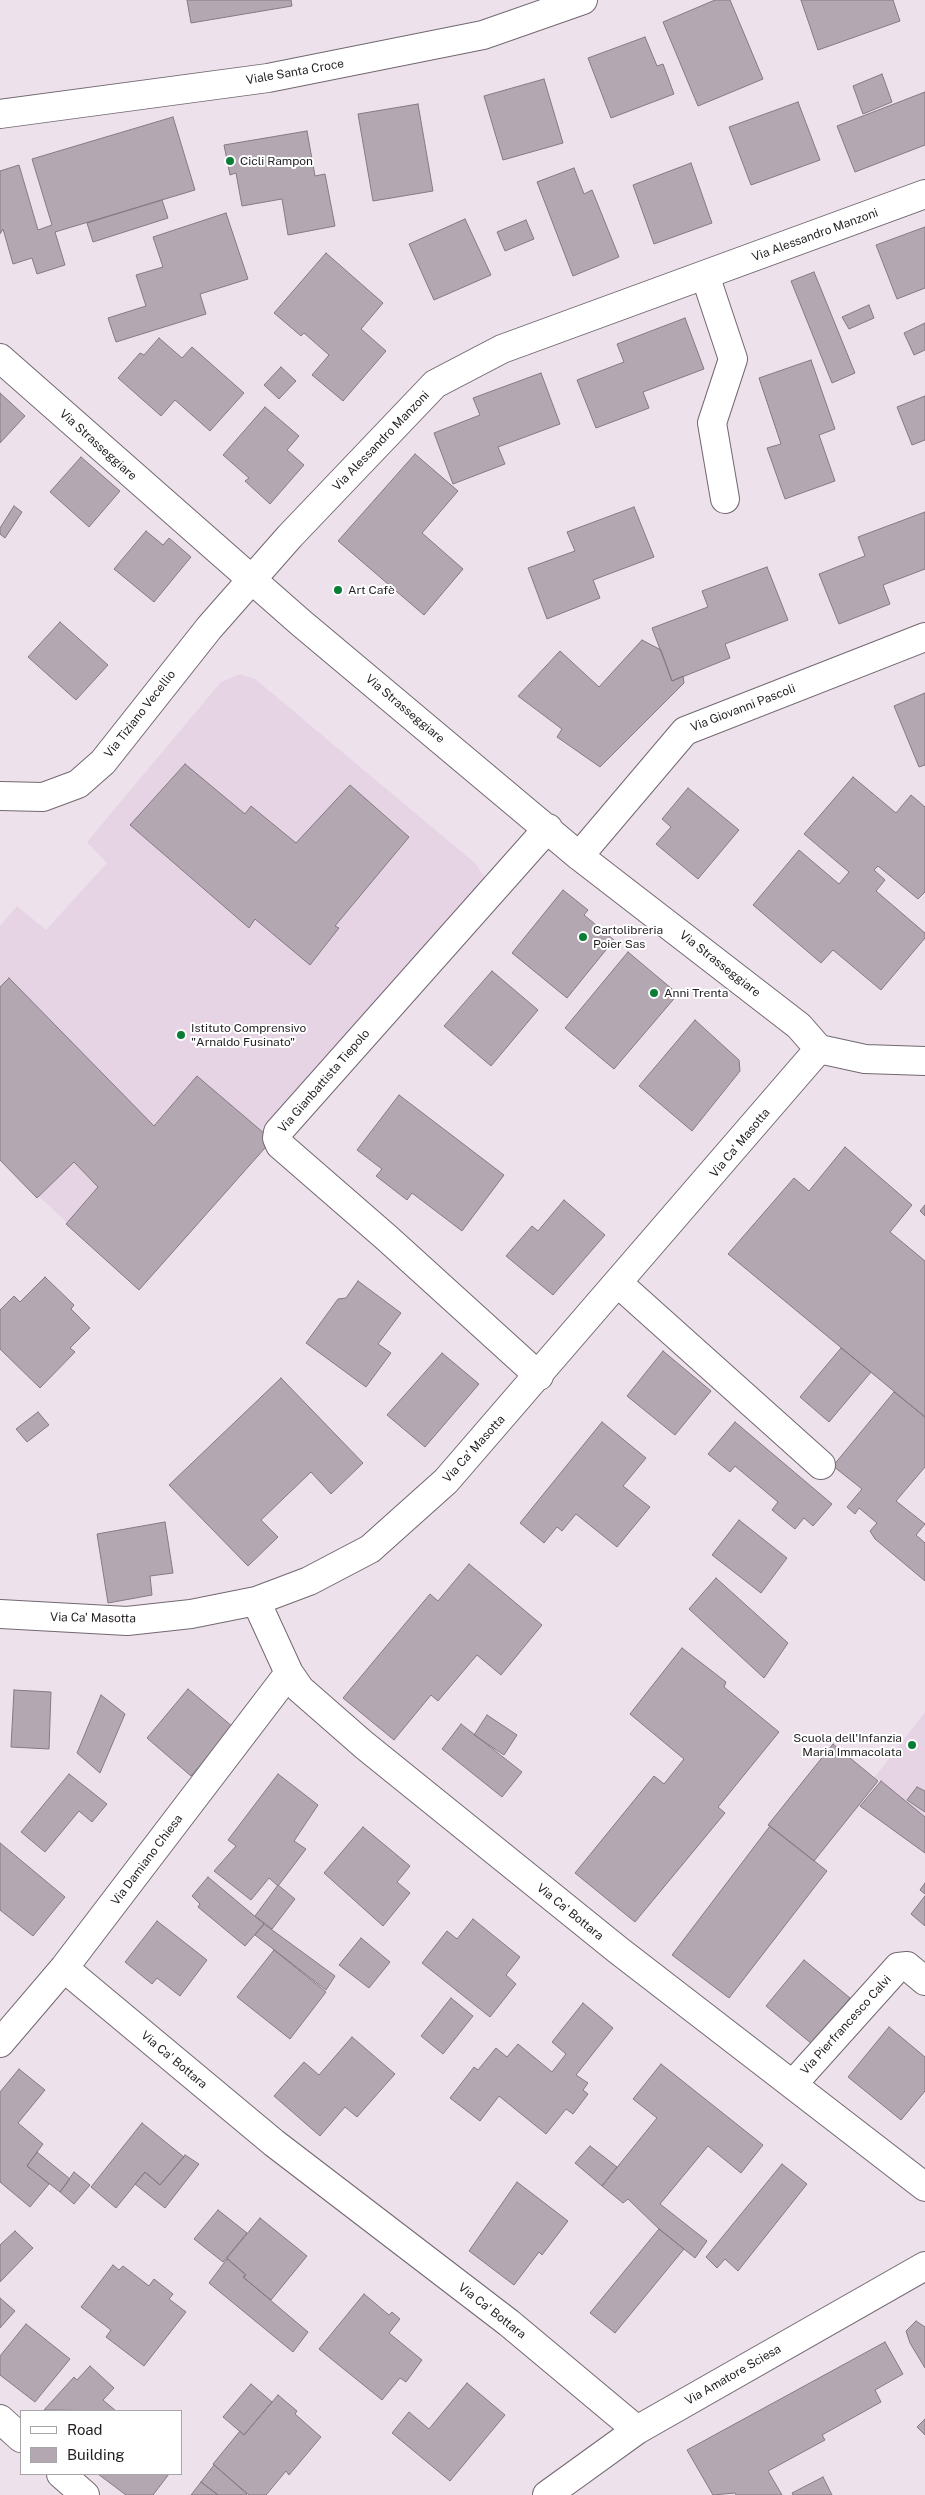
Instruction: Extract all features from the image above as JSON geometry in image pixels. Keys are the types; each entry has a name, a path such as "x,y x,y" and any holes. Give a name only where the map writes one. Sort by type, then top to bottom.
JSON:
{"street":[{"name":"Viale Santa Croce","path":"0,114 268,78 483,35 583,0"},
{"name":"Via Alessandro Manzoni","path":"251,580 290,536 435,384 502,349 925,194"},
{"path":"705,276 733,359 712,423 724,499"},
{"name":"Via Strasseggiare","path":"0,358 251,580 579,856 799,1026 819,1049"},
{"name":"Via Tiziano Vecellio","path":"0,796 43,797 78,784 103,762 209,628 251,580"},
{"name":"Via Giovanni Pascoli","path":"579,856 685,731 925,637"},
{"name":"Via Gianbattista Tiepolo","path":"539,1376 387,1238 280,1146 277,1138 278,1132 548,828"},
{"path":"819,1049 865,1060 925,1061"},
{"name":"Via Ca' Masotta","path":"0,1614 127,1621 191,1614 256,1601 309,1581 370,1549 446,1481 619,1284 819,1049"},
{"path":"619,1284 822,1465"},
{"name":"Via Ca' Bottara","path":"256,1601 289,1673 300,1689 371,1751 618,1950 925,2187"},
{"name":"Via Damiano Chiesa","path":"0,2043 64,1968 289,1673"},
{"name":"Via Pierfrancesco Calvi","path":"793,2084 898,1967 907,1966 925,1980"},
{"name":"Via Ca' Bottara","path":"64,1968 274,2143 508,2323 637,2430"},
{"name":"Via Amatore Sciesa","path":"547,2495 637,2430 925,2266"},
{"path":"0,2419 20,2437"},
{"path":"63,2475 85,2495"}],"shaded area":[{"name":"Istituto Comprensivo \"Arnaldo Fusinato\"","path":"240,674 255,679 475,863 486,879 272,1140 139,1290 0,1160 0,926 17,906 46,930 107,863 87,842 221,682"},
{"name":"Scuola dell'Infanzia Maria Immacolata","path":"925,1712 925,1817 881,1781 874,1778"}],"building":[{"path":"187,0 291,0 292,6 191,23"},
{"path":"715,0 730,0 763,79 698,106 663,22"},
{"path":"801,0 893,0 900,21 818,50"},
{"path":"645,37 657,66 663,64 674,94 611,118 588,58"},
{"path":"882,74 892,102 863,114 853,86"},
{"path":"544,79 563,143 503,160 484,96"},
{"path":"925,92 925,145 855,172 837,126"},
{"path":"798,102 820,160 751,185 729,127"},
{"path":"418,104 433,191 373,201 358,114"},
{"path":"173,117 195,190 55,232 65,265 37,274 32,258 13,264 3,229 0,234 0,171 19,165 38,230 52,225 32,159"},
{"path":"307,131 315,176 325,174 335,226 288,235 282,199 242,206 236,173 230,175 224,145"},
{"path":"691,163 712,223 654,244 633,185"},
{"path":"574,168 584,194 592,190 619,257 573,276 537,182"},
{"path":"162,200 168,218 93,242 87,223"},
{"path":"226,213 248,279 200,294 206,314 116,342 108,318 146,306 136,275 163,267 153,237"},
{"path":"465,219 491,275 434,300 409,244"},
{"path":"526,220 534,239 505,251 497,232"},
{"path":"925,227 925,288 897,299 876,245"},
{"path":"326,253 383,303 361,329 386,351 343,401 312,375 329,355 304,333 301,336 274,313"},
{"path":"814,272 855,373 832,383 791,281"},
{"path":"869,305 874,318 849,329 842,317"},
{"path":"685,318 704,369 643,392 649,408 596,428 577,380 624,362 617,344"},
{"path":"925,323 925,350 914,355 904,333"},
{"path":"159,338 182,358 192,347 244,393 210,431 175,400 161,416 118,378 140,353 144,355"},
{"path":"811,360 835,429 819,435 835,481 785,499 767,448 781,444 759,378"},
{"path":"281,367 296,381 279,399 264,385"},
{"path":"541,373 560,424 498,447 505,464 453,484 434,433 480,415 473,398"},
{"path":"0,393 25,416 0,443"},
{"path":"925,396 925,440 912,445 897,407"},
{"path":"265,407 299,436 287,450 304,465 270,504 245,481 249,478 223,455"},
{"path":"415,454 458,491 422,533 463,569 424,615 338,541"},
{"path":"81,457 120,491 89,527 50,492"},
{"path":"14,506 22,512 5,538 0,534 0,528"},
{"path":"634,507 654,557 593,580 600,598 547,619 528,568 575,551 567,532"},
{"path":"925,512 925,569 883,585 890,604 839,624 819,574 865,556 858,537"},
{"path":"146,531 163,545 169,538 191,557 154,602 114,569"},
{"path":"767,567 788,620 725,644 730,658 672,681 652,628 708,607 702,591"},
{"path":"60,622 108,665 76,700 28,657"},
{"path":"642,640 661,650 672,681 683,676 684,683 600,767 557,737 562,729 518,696 560,651 599,687"},
{"path":"925,693 925,765 919,767 894,706"},
{"path":"185,764 245,814 251,806 296,843 350,785 409,837 335,926 339,928 310,965 255,919 249,928 130,825"},
{"path":"853,777 896,813 911,795 925,807 925,892 918,899 878,866 874,870 885,880 876,891 925,933 925,938 881,990 833,950 821,963 753,905 799,850 839,884 849,872 804,834"},
{"path":"688,788 739,830 698,879 656,844 671,827 662,819"},
{"path":"563,890 588,910 584,915 614,940 567,998 512,953"},
{"path":"628,952 678,994 614,1069 565,1028"},
{"path":"492,971 538,1010 491,1066 444,1026"},
{"path":"9,978 154,1126 197,1076 272,1140 139,1290 66,1224 98,1187 74,1162 37,1198 0,1160 0,987"},
{"path":"695,1020 739,1060 740,1071 692,1131 639,1086"},
{"path":"399,1095 504,1175 462,1231 412,1193 407,1200 376,1176 382,1169 357,1150"},
{"path":"845,1147 912,1205 890,1232 925,1261 925,1417 728,1254 794,1178 809,1191"},
{"path":"564,1200 605,1235 553,1295 506,1256 532,1226 538,1231"},
{"path":"925,1205 925,1216 920,1211"},
{"path":"45,1277 74,1305 71,1309 90,1328 70,1348 75,1352 40,1388 0,1349 0,1310 14,1296 20,1302"},
{"path":"358,1281 401,1313 378,1344 391,1353 366,1387 306,1343 338,1299 346,1298"},
{"path":"841,1348 871,1372 829,1422 800,1397"},
{"path":"663,1351 711,1391 675,1435 627,1396"},
{"path":"442,1353 479,1384 425,1447 387,1415"},
{"path":"281,1378 363,1463 331,1494 311,1472 261,1520 278,1537 248,1566 169,1485"},
{"path":"894,1392 925,1417 925,1467 896,1501 925,1524 916,1535 925,1543 925,1581 875,1539 870,1531 877,1523 859,1508 855,1514 847,1507 862,1489 833,1466"},
{"path":"38,1412 49,1425 27,1442 16,1429"},
{"path":"602,1422 646,1458 623,1486 650,1507 617,1547 576,1514 562,1531 557,1527 544,1543 520,1523"},
{"path":"735,1422 832,1504 813,1526 804,1518 795,1529 772,1510 778,1502 735,1466 730,1472 708,1454"},
{"path":"739,1520 787,1558 761,1593 712,1555"},
{"path":"165,1522 173,1573 150,1576 152,1595 108,1603 97,1534"},
{"path":"469,1564 542,1625 501,1675 477,1655 438,1701 431,1695 394,1740 343,1698 430,1594 438,1601"},
{"path":"716,1578 788,1643 764,1678 689,1609"},
{"path":"682,1648 726,1682 724,1687 779,1732 718,1807 725,1813 635,1922 575,1873 654,1776 664,1784 684,1759 630,1714"},
{"path":"188,1689 233,1727 191,1776 147,1738"},
{"path":"14,1690 51,1692 49,1749 11,1747"},
{"path":"101,1695 125,1714 100,1773 77,1753"},
{"path":"487,1715 517,1735 504,1755 474,1735"},
{"path":"461,1724 522,1772 502,1797 442,1749"},
{"path":"833,1744 878,1781 814,1861 768,1825"},
{"path":"69,1774 107,1804 92,1822 79,1811 45,1852 21,1832"},
{"path":"278,1774 318,1805 294,1841 306,1849 278,1886 269,1878 251,1900 214,1871 236,1846 228,1840"},
{"path":"881,1781 925,1817 925,1853 860,1806"},
{"path":"917,1787 925,1791 925,1812 907,1800"},
{"path":"770,1826 827,1871 729,1998 672,1955"},
{"path":"363,1827 410,1866 397,1882 410,1893 383,1926 324,1873"},
{"path":"0,1843 65,1897 33,1936 0,1910"},
{"path":"208,1877 264,1924 245,1946 198,1907 200,1904 192,1896"},
{"path":"925,1883 925,1894 920,1890"},
{"path":"278,1885 295,1899 272,1929 255,1916"},
{"path":"925,1896 925,1926 911,1914"},
{"path":"473,1919 520,1957 506,1975 516,1984 490,2017 422,1963 447,1931 457,1939"},
{"path":"157,1921 207,1960 180,1996 157,1978 152,1984 125,1962"},
{"path":"264,1924 335,1976 326,1990 255,1935"},
{"path":"361,1938 390,1962 369,1988 339,1965"},
{"path":"274,1950 326,1992 290,2039 237,1997"},
{"path":"804,1960 850,1998 812,2044 766,2006"},
{"path":"451,1998 473,2016 443,2054 421,2036"},
{"path":"583,2003 613,2028 576,2075 588,2083 583,2090 588,2094 573,2114 566,2109 546,2134 499,2096 480,2121 450,2098 474,2067 478,2070 496,2048 507,2057 518,2044 552,2072 566,2054 552,2042"},
{"path":"889,2027 925,2057 925,2091 901,2120 848,2077"},
{"path":"352,2037 395,2074 357,2117 345,2107 320,2136 274,2096 304,2062 319,2075"},
{"path":"661,2064 763,2145 741,2173 708,2146 660,2204 707,2241 695,2258 659,2229 628,2199 623,2203 602,2186 657,2118 633,2099"},
{"path":"19,2069 45,2090 18,2123 43,2144 27,2166 49,2184 30,2207 0,2182 0,2092"},
{"path":"142,2123 184,2157 160,2185 145,2172 116,2208 91,2187"},
{"path":"590,2146 617,2167 602,2186 575,2163"},
{"path":"37,2152 70,2179 60,2192 27,2166"},
{"path":"185,2155 199,2164 165,2208 135,2184 145,2172 160,2185"},
{"path":"782,2164 807,2184 738,2271 725,2259 717,2268 706,2257"},
{"path":"74,2172 90,2185 74,2204 60,2192"},
{"path":"517,2182 568,2221 542,2255 539,2252 514,2285 469,2251"},
{"path":"218,2210 247,2233 223,2262 194,2239"},
{"path":"260,2218 307,2256 271,2300 243,2277 246,2275 227,2258"},
{"path":"659,2229 684,2249 615,2333 590,2313"},
{"path":"15,2231 33,2248 0,2282 0,2245"},
{"path":"227,2259 246,2275 243,2277 308,2332 293,2352 209,2283"},
{"path":"113,2265 119,2270 123,2266 149,2286 154,2279 173,2294 169,2299 186,2312 144,2366 106,2337 111,2330 81,2307"},
{"path":"364,2294 389,2315 392,2312 400,2319 389,2333 422,2360 406,2382 400,2378 382,2400 319,2349"},
{"path":"0,2298 15,2311 0,2328"},
{"path":"916,2321 925,2327 925,2368 910,2343 906,2331"},
{"path":"26,2324 70,2359 35,2402 0,2375 0,2356"},
{"path":"885,2342 903,2374 875,2390 881,2402 822,2435 825,2440 768,2471 782,2495 736,2495 735,2493 713,2495 687,2450"},
{"path":"90,2366 114,2388 103,2400 115,2410 44,2410 74,2377 77,2380"},
{"path":"467,2383 505,2415 450,2481 392,2433 409,2412 429,2429"},
{"path":"251,2384 272,2402 244,2435 223,2417"},
{"path":"278,2395 297,2411 295,2414 321,2437 289,2475 286,2471 266,2495 249,2495 213,2464 240,2431 244,2435"},
{"path":"925,2419 925,2435 917,2427"},
{"path":"214,2465 247,2494 218,2495 201,2482"},
{"path":"99,2475 168,2475 153,2495 126,2495"},
{"path":"823,2477 832,2495 793,2495 792,2493"},
{"path":"201,2482 218,2495 191,2495"}],"place":[{"name":"Cicli Rampon","path":"230,161"},
{"name":"Art Cafè","path":"338,590"},
{"name":"Cartolibreria Poier Sas","path":"583,937"},
{"name":"Anni Trenta","path":"654,993"},
{"name":"Istituto Comprensivo \"Arnaldo Fusinato\"","path":"181,1035"},
{"name":"Scuola dell'Infanzia Maria Immacolata","path":"912,1745"}]}
